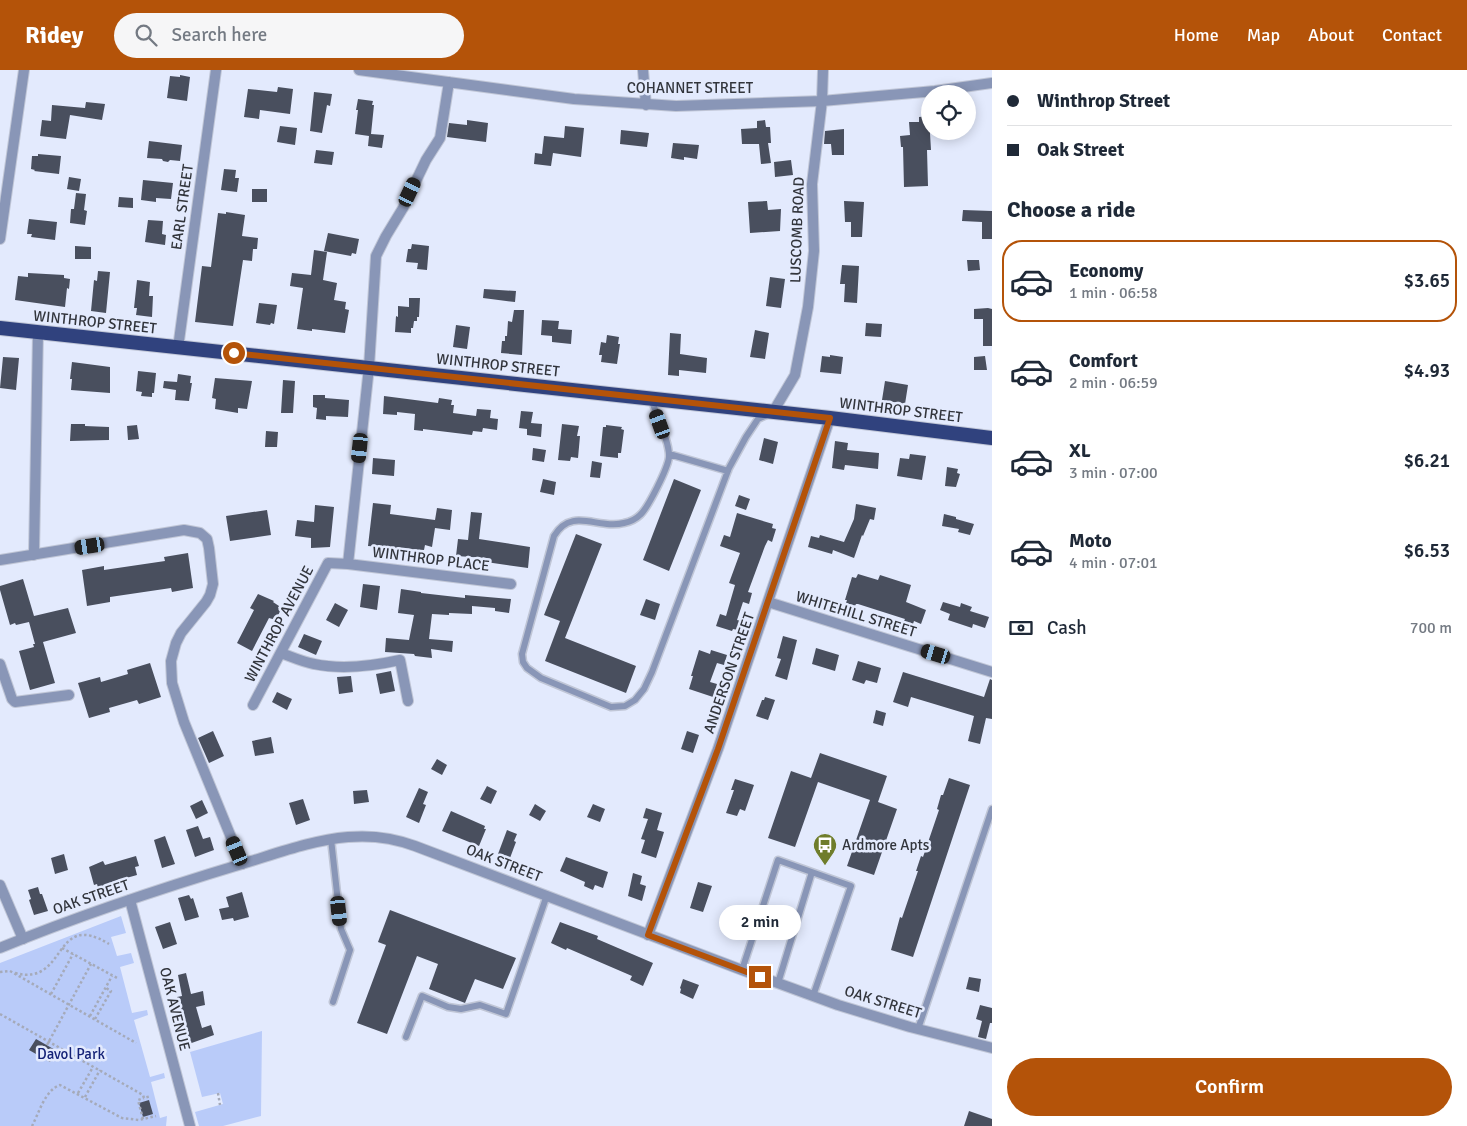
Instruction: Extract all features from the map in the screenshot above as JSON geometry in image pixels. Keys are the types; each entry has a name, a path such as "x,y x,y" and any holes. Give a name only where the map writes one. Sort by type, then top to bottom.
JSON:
{"highway":[{"name":"WINTHROP STREET","path":"0,328 651,398 992,438"}],"street":[{"path":"0,239 24,70"},
{"name":"EARL STREET","path":"178,348 216,70"},
{"name":"COHANNET STREET","path":"359,70 566,98 676,106 822,101 935,91 992,83"},
{"path":"643,70 646,105"},
{"name":"LUSCOMB ROAD","path":"773,412 795,376 808,307 814,251 812,184 822,101 823,70"},
{"path":"348,564 368,367 376,256 403,208 426,160 440,138 449,82"},
{"path":"34,555 38,332"},
{"name":"ANDERSON STREET","path":"648,935 718,749 830,418"},
{"path":"0,560 184,530 200,533 207,539 213,584 210,595 181,633 176,643 171,661 172,683 184,722 242,864"},
{"name":"WINTHROP AVENUE","path":"253,706 328,563 348,564"},
{"name":"WINTHROP PLACE","path":"348,564 511,584"},
{"name":"WHITEHILL STREET","path":"768,602 992,672"},
{"path":"281,653 315,664 332,666 377,665 400,660 408,701"},
{"path":"0,664 12,699 16,702 69,695"},
{"name":"OAK STREET","path":"0,948 130,900 242,864 332,839 371,837 405,842 813,996 918,1029 992,1048"},
{"path":"0,885 23,939"},
{"name":"OAK AVENUE","path":"130,900 190,1126"}],"lane":[{"path":"651,398 669,454 651,500 638,517 622,524 572,521 565,523 559,528 554,536 524,644 522,659 531,672 541,678 611,707 630,704 644,688 652,672 728,471 758,419 773,412"},
{"path":"669,454 728,471"},
{"path":"918,1029 992,809"},
{"path":"332,839 341,928 350,950 333,1002"},
{"path":"742,970 778,860 851,886 813,996"},
{"path":"778,983 812,872"},
{"path":"406,1037 422,996 448,1007 460,1009 480,1005 506,1014 547,895"}],"path":[{"path":"0,972 10,971 24,975 38,974 44,971 71,938 82,934 99,938 109,944"},
{"path":"62,948 119,979"},
{"path":"51,994 73,954"},
{"path":"46,1045 91,964"},
{"path":"10,971 136,1042"},
{"path":"90,1016 112,976"},
{"path":"95,1019 111,991 106,988"},
{"path":"0,1014 144,1095 144,1098"},
{"path":"78,1093 93,1066"},
{"path":"84,1097 100,1070"},
{"path":"32,1126 48,1094 56,1087 64,1086 122,1118 142,1120 156,1116"},
{"path":"218,1093 220,1105"},
{"path":"142,1120 138,1100 151,1096"}],"green space":[{"name":"Davol Park","path":"121,916 126,933 111,937 117,956 131,953 134,963 120,967 132,1013 147,1010 148,1015 134,1020 150,1077 164,1073 165,1078 151,1082 160,1118 167,1116 166,1126 0,1126 0,963"},
{"path":"262,1031 261,1116 223,1126 199,1126 195,1112 223,1104 220,1093 202,1097 190,1052"}],"building":[{"path":"180,75 190,77 187,101 167,98 170,76 180,77"},
{"path":"278,87 293,89 290,114 260,110 259,119 244,117 248,89 277,92"},
{"path":"314,92 332,94 330,106 327,105 322,133 310,131"},
{"path":"358,99 373,101 371,134 384,135 382,148 368,146 369,136 355,134"},
{"path":"86,102 105,104 102,120 70,115 66,139 40,136 42,120 51,121 52,105 85,108"},
{"path":"919,117 921,117 921,140 930,140 931,150 927,150 928,186 904,187 903,147 901,147 900,136 910,135 909,122 919,122"},
{"path":"467,120 488,123 486,142 447,137 449,123 467,125"},
{"path":"765,120 766,127 770,127 771,143 768,143 771,163 761,164 759,144 742,144 741,129 757,128 757,121"},
{"path":"280,126 297,128 295,145 277,142"},
{"path":"565,126 584,128 581,157 553,153 551,166 534,164 535,153 542,154 544,136 564,138"},
{"path":"844,129 844,155 832,155 831,144 824,144 825,131"},
{"path":"621,130 649,133 647,147 620,144"},
{"path":"149,141 182,145 180,161 170,160 168,162 162,159 147,158"},
{"path":"673,143 699,145 697,159 671,158"},
{"path":"316,150 334,152 332,165 314,163"},
{"path":"38,154 61,156 59,174 31,169 32,156 38,156"},
{"path":"791,160 793,175 775,177 774,162"},
{"path":"224,169 236,170 235,178 239,178 237,192 221,190"},
{"path":"69,177 81,179 79,191 67,189"},
{"path":"143,180 173,183 171,199 156,198 156,202 141,200"},
{"path":"252,189 267,189 267,202 252,202"},
{"path":"76,193 86,194 84,210 87,211 85,225 70,223 71,209 74,209"},
{"path":"119,197 133,198 133,208 118,207"},
{"path":"767,201 768,210 781,209 780,231 750,233 748,202"},
{"path":"844,201 864,202 862,237 851,237 851,222 845,222"},
{"path":"963,210 992,211 992,239 982,239 982,222 962,221"},
{"path":"226,212 245,215 242,236 258,238 257,249 253,249 252,261 243,260 233,326 195,322 202,266 211,267 218,213 226,214"},
{"path":"29,219 57,222 55,240 31,237 32,234 27,234"},
{"path":"148,220 163,221 162,234 166,235 165,245 145,242"},
{"path":"328,233 359,239 356,254 352,253 351,256 324,251"},
{"path":"412,244 429,246 427,270 417,269 418,263 406,262 408,249 411,249"},
{"path":"75,246 91,247 91,259 75,259"},
{"path":"314,250 327,252 323,280 337,283 334,300 346,302 345,309 349,310 345,333 297,329 303,288 290,286 292,273 311,275"},
{"path":"967,260 979,260 980,270 968,271"},
{"path":"842,265 859,266 857,303 844,302 845,284 840,284"},
{"path":"98,271 110,272 106,313 91,311 94,280 97,281"},
{"path":"28,273 64,275 64,278 70,279 65,307 15,300 18,276 28,277"},
{"path":"770,277 785,279 781,308 766,306"},
{"path":"137,280 150,282 149,296 153,296 152,317 136,315 137,308 134,308"},
{"path":"484,289 516,291 515,302 483,298"},
{"path":"409,298 420,298 419,317 417,317 417,321 414,321 411,333 395,332 398,306 409,307"},
{"path":"259,303 277,305 274,324 256,323"},
{"path":"974,309 992,309 992,346 983,346 983,319 974,319"},
{"path":"514,310 524,310 522,355 501,353 502,341 505,341 505,336 507,336 508,321 512,322"},
{"path":"542,320 559,321 558,329 572,330 571,344 552,342 552,336 541,335"},
{"path":"866,323 882,324 881,337 865,336"},
{"path":"456,325 470,327 467,349 453,347"},
{"path":"755,330 769,333 765,359 750,357"},
{"path":"670,333 681,334 680,354 707,358 706,373 679,370 679,376 668,375"},
{"path":"607,335 619,337 618,344 620,344 617,364 601,362 602,355 599,355 601,342 606,343"},
{"path":"830,355 843,357 841,374 820,372 822,356 830,357"},
{"path":"985,356 987,370 974,370 974,357"},
{"path":"3,357 19,358 16,390 0,388"},
{"path":"72,362 110,367 110,393 71,390"},
{"path":"138,371 156,373 152,397 141,396 142,392 136,391"},
{"path":"178,374 191,376 190,383 192,383 189,401 175,400 176,390 163,388 164,381 177,382"},
{"path":"215,378 252,381 247,409 238,408 238,413 215,409 216,399 212,398"},
{"path":"283,380 295,381 293,413 281,413"},
{"path":"885,381 908,385 905,404 882,400"},
{"path":"313,395 325,395 325,398 349,400 348,417 326,416 326,420 316,419 317,408 313,407"},
{"path":"384,396 438,403 439,398 452,400 451,405 454,405 453,413 476,416 477,409 491,410 490,418 498,419 497,430 483,428 482,432 473,431 472,435 423,429 423,431 414,430 415,414 397,412 397,415 383,414"},
{"path":"521,411 533,412 531,423 542,424 541,437 527,435 527,429 519,428"},
{"path":"71,424 109,427 109,440 70,441"},
{"path":"562,424 579,426 577,436 580,436 578,458 571,457 570,461 558,460"},
{"path":"137,425 139,439 128,440 127,426"},
{"path":"606,425 622,427 621,429 624,430 621,453 618,453 618,458 600,456 603,427 606,427"},
{"path":"266,431 278,432 277,447 265,447"},
{"path":"764,438 778,442 773,464 759,460"},
{"path":"835,441 848,443 847,450 879,453 878,469 845,465 844,470 832,468"},
{"path":"533,448 546,450 544,462 532,460"},
{"path":"910,454 926,456 922,480 897,476 900,458 909,459"},
{"path":"373,458 395,460 394,476 372,474"},
{"path":"592,461 602,463 600,478 590,477"},
{"path":"947,467 958,469 957,473 960,474 956,487 945,486"},
{"path":"543,479 556,482 554,495 540,492"},
{"path":"674,479 701,490 669,571 643,560"},
{"path":"739,495 750,499 746,510 735,506"},
{"path":"373,503 391,505 390,514 435,520 437,508 452,510 450,530 435,528 432,547 425,545 424,550 368,546"},
{"path":"856,504 876,508 874,520 870,519 854,558 833,550 832,554 808,547 811,536 819,538 820,535 844,542 854,519"},
{"path":"315,505 334,507 330,547 311,548 311,538 295,536 297,520 314,522"},
{"path":"267,510 271,535 230,541 226,516"},
{"path":"471,512 482,513 479,539 530,547 528,568 486,562 487,558 456,556 458,539 468,540"},
{"path":"737,513 773,524 772,528 776,529 772,542 768,540 765,546 748,592 752,593 749,604 743,602 737,620 741,621 738,630 733,629 732,631 716,626 720,614 726,616 735,585 729,583 740,553 720,546 724,535 730,537"},
{"path":"944,514 974,524 970,535 958,532 959,529 942,526"},
{"path":"576,534 602,544 565,638 636,666 626,693 545,661 560,621 544,615"},
{"path":"188,553 193,588 172,592 171,588 110,597 110,602 87,606 82,570 104,566 104,570 165,561 164,557"},
{"path":"858,574 878,580 880,575 911,585 906,602 926,610 921,624 914,621 912,627 903,623 905,619 858,604 855,606 846,603 847,600 845,600 852,577 856,578"},
{"path":"23,579 34,616 68,608 76,633 43,642 55,683 30,690 19,651 34,647 33,644 35,644 29,622 10,625 0,590 0,586"},
{"path":"363,584 380,586 377,610 360,607"},
{"path":"401,589 465,598 465,595 511,599 509,613 495,611 495,608 472,606 472,614 432,614 429,639 453,641 452,652 431,649 432,658 415,656 414,654 385,652 386,638 409,640 414,615 398,613"},
{"path":"258,594 274,601 279,606 278,608 281,609 276,620 269,618 252,651 237,643 254,610 250,608"},
{"path":"646,599 660,604 655,620 640,615"},
{"path":"943,602 960,607 961,603 972,607 970,611 989,617 985,628 973,624 972,628 948,620 950,614 940,610"},
{"path":"335,603 348,610 339,627 326,620"},
{"path":"304,634 322,641 316,655 298,647"},
{"path":"783,636 797,640 787,680 775,676 781,659 777,658"},
{"path":"816,648 839,655 835,671 812,664"},
{"path":"699,650 710,654 711,650 727,655 724,665 717,663 710,682 717,684 713,697 689,689"},
{"path":"858,661 881,668 877,683 866,680 864,684 852,680"},
{"path":"150,663 161,697 139,704 137,700 109,708 110,712 89,718 78,683 100,677 101,682 128,674 127,670"},
{"path":"391,671 395,691 380,694 376,674"},
{"path":"903,672 984,697 990,679 992,680 992,719 986,718 980,744 968,741 974,716 911,697 908,707 893,702"},
{"path":"351,676 353,692 339,694 337,677"},
{"path":"277,692 292,699 287,710 272,702"},
{"path":"765,697 775,700 768,720 756,716"},
{"path":"876,710 886,713 883,726 873,723"},
{"path":"213,731 224,756 209,763 198,738"},
{"path":"687,731 699,735 693,753 681,749"},
{"path":"271,737 274,753 255,756 252,741"},
{"path":"820,753 887,776 878,802 897,809 874,875 847,866 870,800 818,782 795,847 768,838 791,771 811,778"},
{"path":"437,759 447,765 442,775 431,769"},
{"path":"949,778 970,785 913,957 891,950 900,917 902,918 918,871 916,871 921,856 923,857 939,810 937,809 941,795 943,795"},
{"path":"735,779 754,785 745,811 740,809 737,816 726,813 734,790 731,790"},
{"path":"487,786 497,791 491,804 480,799"},
{"path":"419,788 428,792 423,804 426,805 419,823 406,817"},
{"path":"367,790 369,802 354,804 353,791"},
{"path":"303,799 310,820 296,825 289,803"},
{"path":"202,800 208,813 196,819 190,806"},
{"path":"535,804 546,811 540,821 529,815"},
{"path":"593,804 605,809 600,822 587,817"},
{"path":"646,808 662,813 657,830 664,832 656,858 641,853 645,840 641,839 648,819 643,818"},
{"path":"451,811 485,826 484,829 486,829 479,846 442,831"},
{"path":"198,826 203,839 210,837 214,850 195,857 186,830"},
{"path":"507,830 517,834 510,858 498,854"},
{"path":"165,836 175,864 162,868 154,840"},
{"path":"64,854 68,870 55,874 51,858"},
{"path":"136,856 139,866 135,867 137,875 112,882 113,885 99,891 97,884 94,885 89,867 103,861 105,865"},
{"path":"566,857 608,872 603,888 595,885 593,890 584,886 585,882 560,871"},
{"path":"633,873 642,876 640,884 646,886 642,901 628,896"},
{"path":"698,882 712,886 703,912 690,908"},
{"path":"38,887 48,911 34,915 28,890"},
{"path":"242,892 249,917 234,921 233,918 222,920 219,909 229,907 226,897"},
{"path":"189,895 191,899 193,898 199,917 185,921 178,898"},
{"path":"390,910 516,958 503,989 475,979 465,1003 429,989 438,964 417,956 387,1034 357,1023 386,945 378,942"},
{"path":"170,922 177,944 163,949 155,927"},
{"path":"560,922 598,936 597,939 653,963 643,986 630,980 632,976 551,943"},
{"path":"186,973 191,994 203,991 205,1005 196,1007 202,1028 211,1025 214,1035 186,1045 181,1031 186,1029 181,1010 177,1011 175,1002 178,1002 177,997 182,996 178,975"},
{"path":"969,977 981,979 979,992 966,989"},
{"path":"683,979 699,985 693,999 680,993"},
{"path":"980,1005 992,1008 992,1023 990,1023 986,1039 978,1037 982,1021 976,1019"},
{"path":"36,1039 57,1051 50,1062 29,1050"},
{"path":"149,1100 153,1114 143,1117 139,1103"},
{"path":"969,1111 992,1119 992,1126 964,1126"}],"place":[{"name":"Ardmore Apts","path":"825,866"}],"route":[{"path":"234,353 830,418 718,749 648,935 760,977"}]}
